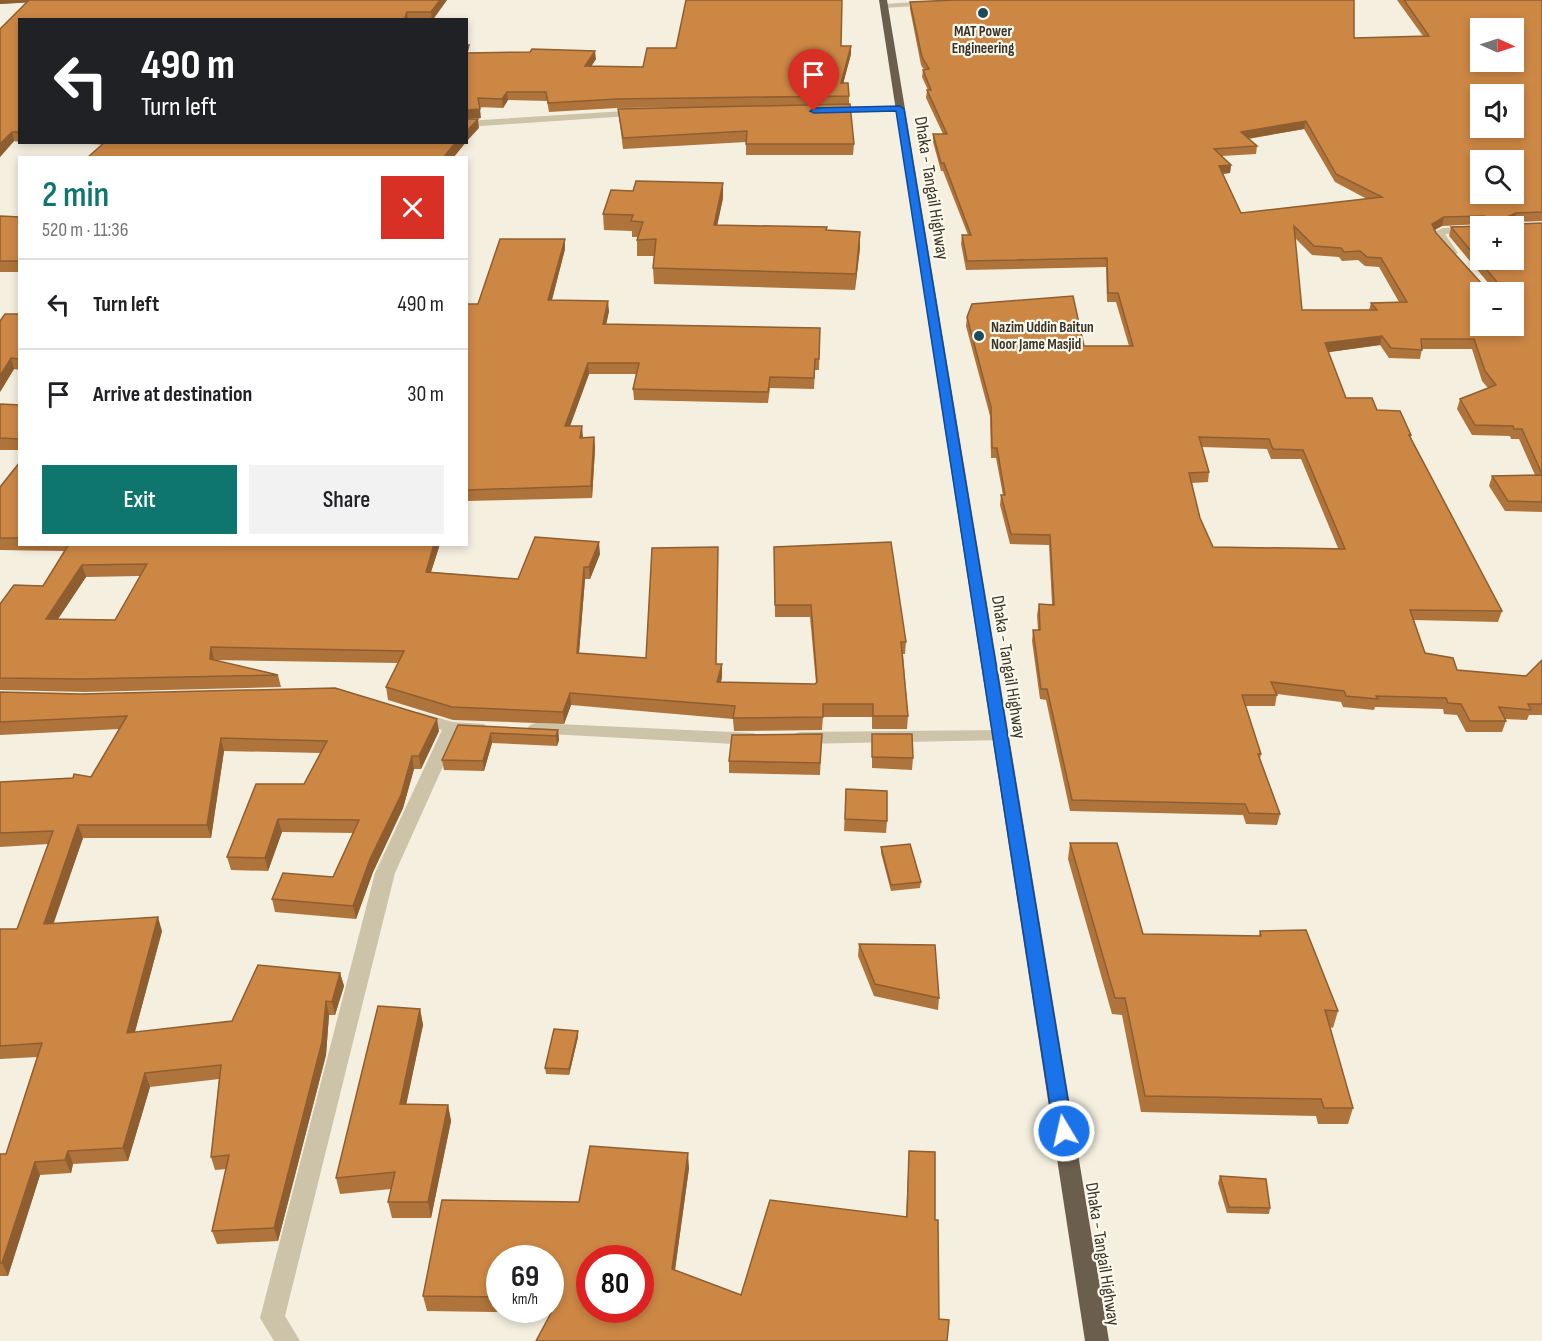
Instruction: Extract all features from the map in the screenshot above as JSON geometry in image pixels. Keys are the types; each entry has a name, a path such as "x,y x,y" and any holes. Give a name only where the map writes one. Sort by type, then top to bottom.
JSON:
{"highway":[{"name":"Dhaka - Tangail Highway","path":"883,3 1097,1341"}],"street":[{"path":"883,3 945,3"},
{"path":"819,110 900,109"},
{"path":"468,124 655,113"},
{"path":"1463,266 1438,233 1470,230"},
{"path":"398,710 452,727 500,728"},
{"path":"288,1341 272,1318 385,873 452,727"},
{"path":"524,729 724,739 1000,736"}],"building":[{"path":"29,0 440,0 431,12 407,12 405,18 18,18 18,132 12,132 0,144 0,29"},
{"path":"686,0 842,0 841,46 851,46 841,83 848,83 849,96 617,99 548,103 546,92 507,92 502,99 478,98 480,109 468,110 468,53 530,52 532,49 595,51 585,66 643,67 647,48 676,48"},
{"path":"954,0 1354,0 1354,38 1429,36 1404,0 1542,0 1542,212 1516,213 1509,216 1444,217 1432,224 1436,233 1480,282 1470,282 1470,336 1524,336 1524,282 1497,282 1487,270 1524,270 1524,224 1542,223 1542,474 1522,429 1514,429 1513,426 1475,425 1460,399 1496,385 1485,371 1474,339 1421,339 1422,350 1391,348 1382,336 1325,343 1346,398 1372,398 1377,410 1400,411 1411,435 1409,435 1502,611 1410,610 1425,653 1453,658 1457,670 1526,676 1542,660 1542,704 1528,704 1531,710 1499,707 1506,721 1470,721 1461,704 1448,703 1446,698 1376,696 1378,699 1346,696 1344,691 1271,682 1277,695 1242,695 1261,754 1258,754 1280,814 1249,813 1245,804 1072,800 1047,689 1041,689 1033,630 1040,630 1039,604 1054,605 1050,535 1011,534 1001,495 1005,495 997,448 992,448 991,407 967,317 972,304 1073,296 1084,346 1133,346 1118,293 1108,293 1107,258 967,261 962,235 971,235 944,163 941,163 933,134 947,134 927,90 931,90 923,70 929,69 922,57 910,2","holes":["1306,121 1336,174 1382,197 1241,213 1219,166 1231,165 1214,149 1257,146 1241,132","1294,226 1314,246 1341,248 1344,252 1360,251 1367,257 1381,258 1407,302 1371,303 1377,310 1302,310","1199,437 1269,439 1273,449 1303,450 1345,549 1213,547 1200,518 1189,473 1209,472"]},
{"path":"850,104 854,144 746,144 747,131 623,138 618,109"},
{"path":"468,119 478,119 468,130"},
{"path":"103,144 454,144 445,156 89,156"},
{"path":"636,181 723,183 714,225 827,227 826,230 860,232 856,274 653,268 656,239 637,240 643,222 631,221 633,215 603,214 611,190 633,191"},
{"path":"0,216 18,217 18,261 0,261"},
{"path":"1470,226 1470,250 1451,227"},
{"path":"500,239 565,239 548,300 608,301 603,324 820,328 819,359 815,359 814,378 770,377 768,392 633,389 639,363 588,363 565,426 582,426 580,438 594,437 591,486 468,490 468,304 478,304"},
{"path":"5,314 18,314 18,359 11,358 0,376 0,321"},
{"path":"0,404 18,405 18,439 0,438"},
{"path":"18,464 18,538 0,538 0,487"},
{"path":"1542,475 1542,502 1508,501 1492,476"},
{"path":"535,537 599,542 589,567 584,567 577,653 646,658 652,548 718,547 716,664 722,664 717,682 815,684 817,682 811,605 775,605 774,547 891,542 906,642 901,642 908,716 873,716 873,704 823,704 823,717 733,718 735,706 570,693 563,712 452,707 386,687 404,651 211,647 210,659 278,675 81,679 0,678 0,604 14,585 43,586 68,546 433,546 426,572 518,579","holes":["147,564 115,620 46,619 82,565"]},
{"path":"335,688 437,719 419,756 412,756 401,795 370,859 353,906 272,899 283,873 333,877 359,820 278,819 265,858 227,857 256,784 304,784 327,741 221,738 207,825 78,825 44,924 158,917 127,1033 232,1021 258,965 340,973 332,1002 326,1001 322,1042 274,1228 212,1231 229,1155 211,1157 221,1065 145,1073 123,1148 68,1151 65,1160 35,1162 2,1263 0,1263 0,1154 6,1154 42,1043 0,1046 0,929 17,929 53,831 0,833 0,782 73,778 74,774 91,777 127,716 0,722 0,692 81,694"},
{"path":"458,725 558,730 556,736 491,733 483,761 442,760"},
{"path":"822,734 820,763 729,761 732,735"},
{"path":"872,734 912,734 913,758 872,757"},
{"path":"846,789 887,791 887,821 845,819"},
{"path":"1070,843 1117,843 1143,934 1261,936 1260,931 1306,930 1338,1011 1325,1010 1353,1108 1324,1108 1321,1099 1145,1096 1125,998 1115,998"},
{"path":"910,844 921,882 891,885 881,847"},
{"path":"859,944 935,945 939,998 875,984"},
{"path":"378,1006 420,1009 400,1104 448,1105 428,1202 388,1202 395,1172 336,1178"},
{"path":"554,1029 578,1031 569,1069 545,1068"},
{"path":"590,1146 688,1153 672,1269 741,1295 770,1200 907,1217 909,1151 935,1152 939,1319 949,1320 947,1341 536,1341 546,1323 564,1323 564,1245 486,1245 486,1297 423,1296 442,1200 579,1202"},
{"path":"1220,1176 1266,1179 1270,1208 1229,1207"}],"place":[{"name":"MAT Power Engineering","path":"983,13"},
{"name":"Nazim Uddin Baitun Noor Jame Masjid","path":"979,336"}],"route":[{"path":"814,111 900,109 1064,1131"}]}
